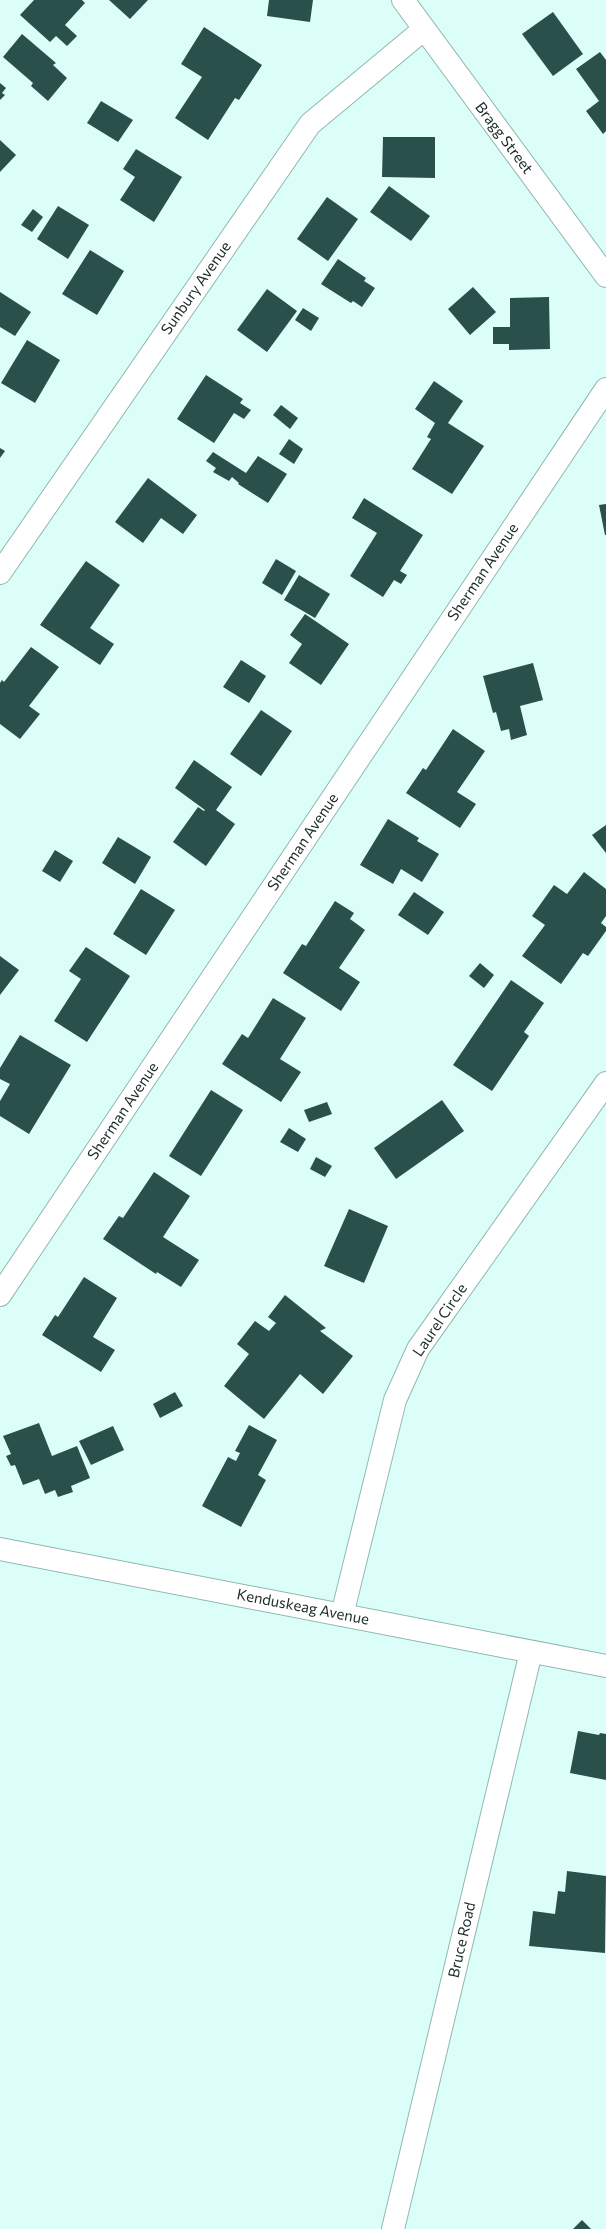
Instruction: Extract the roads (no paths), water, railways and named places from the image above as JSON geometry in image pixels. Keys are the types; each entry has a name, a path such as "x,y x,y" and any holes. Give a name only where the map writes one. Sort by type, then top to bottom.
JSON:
{"street":[{"name":"Bragg Street","path":"403,0 423,30 606,276"},
{"name":"Sunbury Avenue","path":"0,574 310,124 423,30"},
{"name":"Sherman Avenue","path":"0,1295 606,389"},
{"name":"Laurel Circle","path":"342,1615 395,1400 418,1349 606,1083"},
{"name":"Kenduskeag Avenue","path":"0,1549 606,1666"},
{"name":"Bruce Road","path":"393,2229 532,1652"}]}
